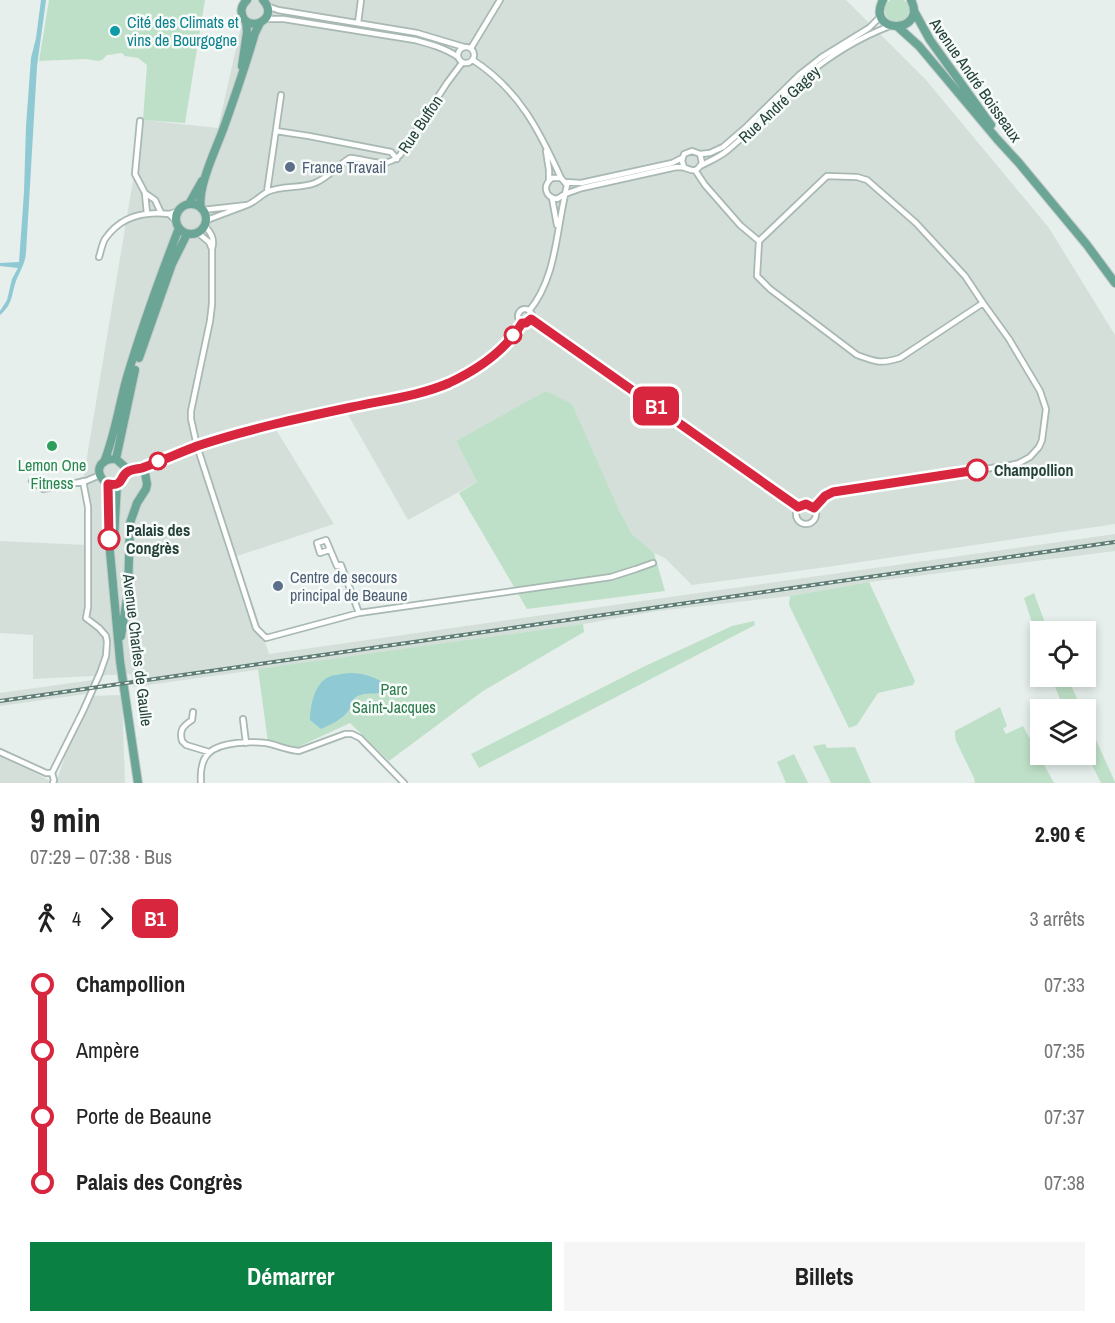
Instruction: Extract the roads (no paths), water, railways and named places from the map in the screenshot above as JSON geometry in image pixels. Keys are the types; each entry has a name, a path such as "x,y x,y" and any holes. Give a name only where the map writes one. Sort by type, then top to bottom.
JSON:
{"main road":[{"name":"Avenue André Boisseaux","path":"911,0 914,11 930,40 1019,163"},
{"path":"241,74 247,32 246,21 241,12 245,1"},
{"path":"187,234 198,233 206,223 201,196 207,172 241,74 268,11 265,2"},
{"name":"Avenue André Boisseaux","path":"880,6 884,22 895,26 919,46 1088,245 1115,283"},
{"path":"895,26 907,23 914,11"},
{"path":"246,21 253,24 262,21"},
{"path":"189,204 207,172"},
{"path":"104,462 116,459 124,466 123,478 112,484 104,482 100,475 100,468 110,447 131,366 178,225 179,211 189,204 202,209"},
{"path":"178,225 187,234"},
{"path":"116,459 133,374 172,264 187,234"},
{"path":"121,636 128,592 130,523 137,503 146,489 144,467"},
{"name":"Avenue Charles de Gaulle","path":"112,484 115,590 140,783"},
{"name":"Avenue Charles de Gaulle","path":"112,484 110,552 120,661 140,783"}],"street":[{"path":"358,23 361,0"},
{"path":"471,48 500,0"},
{"path":"265,2 278,10 417,33 471,48"},
{"name":"Rue André Gagey","path":"699,154 710,153 723,147 799,75 822,57 870,28 880,6"},
{"path":"262,21 284,19 415,40 440,48 467,64 473,60 475,55 471,48"},
{"name":"Rue André Gagey","path":"700,166 720,156 738,141 814,69 850,46 895,26"},
{"path":"458,57 458,52 464,47"},
{"path":"473,60 501,81 517,98 533,121 567,188 550,270 540,295 529,311"},
{"name":"Rue Buffon","path":"206,223 256,201 267,192 313,184 324,179 350,158 382,163 390,163 397,159 462,63"},
{"path":"267,192 281,95"},
{"path":"140,121 135,174 145,193 147,214"},
{"path":"276,131 391,152 397,159"},
{"path":"544,145 549,170 546,189 552,198 558,230"},
{"path":"549,180 555,178 581,183 672,163 689,151 695,151 702,160 700,166 695,170 684,167 672,168 582,188 557,199 552,198"},
{"path":"682,158 684,167"},
{"path":"695,170 740,225 759,241"},
{"path":"814,508 825,496 833,492 1011,465 1024,461 1035,453 1042,440 1046,409 1043,398 1009,339 965,276 916,223 872,183 857,177 826,176 759,241 758,276 770,289 857,355 873,361 886,363 900,358 983,303"},
{"path":"145,193 155,200 161,213"},
{"name":"Rue Buffon","path":"202,209 247,205"},
{"path":"99,257 105,240 118,225 135,216 169,214 179,211"},
{"path":"169,214 178,225"},
{"path":"206,223 214,239 212,304 191,419 197,446 256,628 266,638 359,613 610,577 653,562"},
{"path":"198,233 210,242 212,249"},
{"path":"522,323 518,320 519,313 525,309 532,315 531,319"},
{"path":"125,474 197,446 276,423 415,394 448,383 470,372 491,357 507,343 522,323 531,319"},
{"path":"531,319 798,507"},
{"path":"32,481 43,489 100,475"},
{"path":"53,783 52,774 104,663 107,648 106,636 86,618 88,607 88,507 82,481"},
{"path":"806,504 814,508 817,513 812,524 800,523 796,518 798,507 806,504"},
{"path":"329,550 337,566 341,565 359,613"},
{"path":"193,712 192,720 181,730 182,741 186,745 209,752"},
{"path":"243,719 246,743"},
{"path":"201,783 201,766 209,752 218,747 246,743 269,744 290,751 299,751 345,734 352,734 360,738 404,783"},
{"path":"0,752 52,774"}],"water":[{"path":"41,0 46,0 37,66 26,253 9,303 0,315 18,268 0,266 0,263 19,262 31,58"},
{"path":"349,673 372,677 393,689 385,693 356,697 343,716 321,729 310,720 315,692 327,678"}],"railway":[{"path":"0,701 1115,542"}],"place":[{"name":"Cité des Climats et vins de Bourgogne","path":"115,31"},
{"name":"France Travail","path":"290,167"},
{"name":"Lemon One Fitness","path":"52,446"},
{"name":"Champollion","path":"977,470"},
{"name":"Palais des Congrès","path":"109,539"},
{"name":"Centre de secours principal de Beaune","path":"278,586"}],"park label":[{"name":"Parc Saint-Jacques","path":"394,698"}]}
